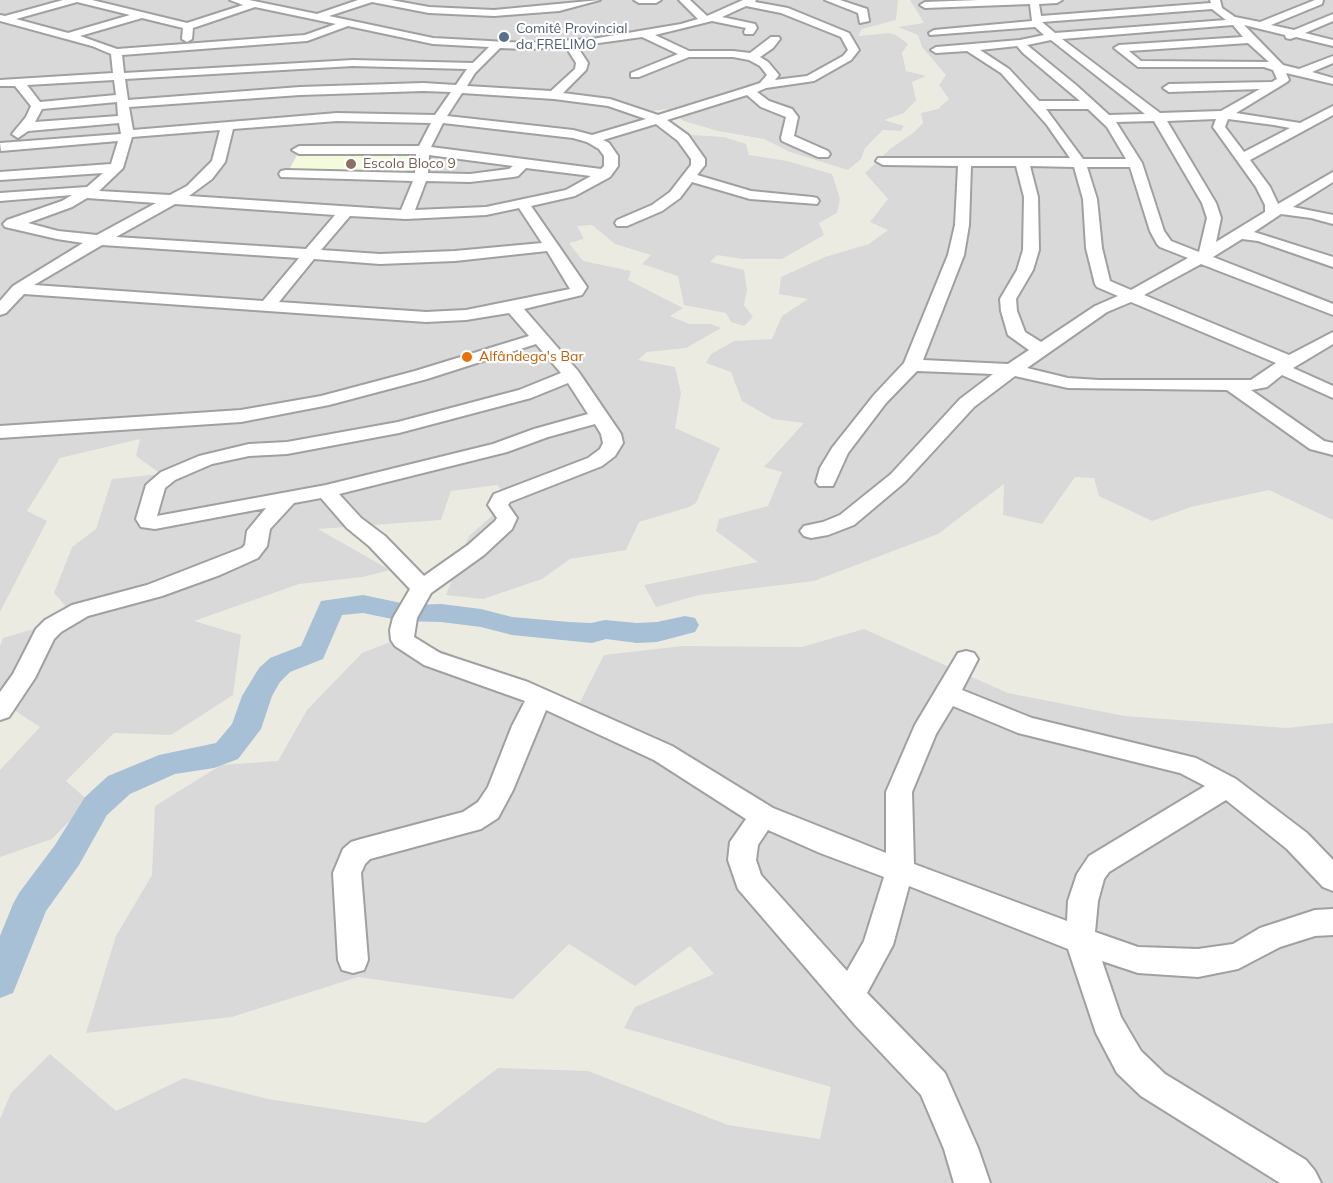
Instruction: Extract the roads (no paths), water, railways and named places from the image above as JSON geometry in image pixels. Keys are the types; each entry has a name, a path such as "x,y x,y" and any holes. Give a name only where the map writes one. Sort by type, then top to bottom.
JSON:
{"street":[{"path":"4,19 74,0"},
{"path":"80,0 188,26 254,4"},
{"path":"110,7 133,0"},
{"path":"235,0 433,41 496,46 645,34 708,19 748,1 787,11 844,35 854,50 847,58 810,80 764,85 592,139"},
{"path":"316,18 368,0"},
{"path":"375,0 429,10 463,13 560,8 595,0"},
{"path":"639,0 656,0"},
{"path":"684,0 708,19 751,26 749,32"},
{"path":"830,0 861,9 864,12 864,21"},
{"path":"934,33 1035,11 1057,0"},
{"path":"1158,0 1173,8"},
{"path":"1207,117 1155,75 1114,49 1202,42 1262,27 1317,1 1333,5"},
{"path":"925,5 1035,11 1142,11 1215,3 1222,14 1245,32 1275,72"},
{"path":"1001,14 1035,11"},
{"path":"1035,11 1054,36 1158,118 1209,203 1239,226 1333,262"},
{"path":"1142,11 1202,42"},
{"path":"70,36 142,14"},
{"path":"936,50 1020,43 1054,36 1170,26 1293,34 1333,17"},
{"path":"4,19 70,36 116,52 306,38 345,24"},
{"path":"187,47 188,26"},
{"path":"1262,27 1333,43"},
{"path":"645,34 687,54"},
{"path":"261,206 280,184 299,150 301,66 308,43 306,38"},
{"path":"752,57 775,39"},
{"path":"554,95 580,70 582,63 574,41"},
{"path":"1020,43 1045,67 1108,119 1135,163 1162,242 1333,310"},
{"path":"406,215 421,177 423,150 439,119 476,66 496,46"},
{"path":"969,47 1005,71 1051,122 1079,162 1090,199 1094,248 1103,284 1101,309"},
{"path":"1072,51 1094,50"},
{"path":"4,223 33,217 67,204 90,192 117,168 126,135 116,52"},
{"path":"635,75 687,54 733,54 752,57 764,64 773,75 764,85"},
{"path":"1301,74 1333,59"},
{"path":"0,83 353,63 476,66"},
{"path":"1005,71 1045,67"},
{"path":"1155,75 1275,72"},
{"path":"1221,121 1275,72"},
{"path":"1155,75 1275,72 1301,74 1333,81"},
{"path":"19,83 37,106"},
{"path":"1021,89 1072,87"},
{"path":"37,106 122,101 300,105 460,88 554,95 610,103 656,118 683,138 698,159 698,165 675,195 657,208 622,223"},
{"path":"749,91 765,104 788,112 792,117 787,138 823,154"},
{"path":"0,148 228,125 300,105 364,117 439,119 550,129 592,139 604,146 611,156 611,166 605,174 570,194 486,212 406,215 345,212 90,192 0,197"},
{"path":"1035,105 1091,105"},
{"path":"0,148 25,127 37,106"},
{"path":"1242,159 1333,110"},
{"path":"1108,119 1207,117 1221,121 1274,121 1301,127"},
{"path":"25,127 125,120"},
{"path":"1221,121 1242,159 1263,187 1276,212"},
{"path":"0,310 19,289 61,261 172,200 207,176 218,162 228,125"},
{"path":"299,150 423,150 605,174"},
{"path":"883,160 1135,163"},
{"path":"826,482 830,468 839,452 880,399 912,365 956,255 962,225 965,161"},
{"path":"1022,162 1030,197 1031,250 1025,270 1008,299 1009,311 1017,335 1041,350"},
{"path":"280,184 421,177 501,176 518,170 523,163"},
{"path":"0,176 117,168"},
{"path":"690,177 750,195 812,201"},
{"path":"810,531 828,528 847,520 898,478 967,403 988,386 1101,309 1131,296 1203,257 1239,226 1276,212 1330,181"},
{"path":"1263,187 1302,196"},
{"path":"1302,196 1311,214"},
{"path":"19,289 426,316 466,315 513,307 579,290 524,205"},
{"path":"267,306 345,212"},
{"path":"1276,212 1311,214 1333,220"},
{"path":"4,223 57,235 98,240 412,259 552,246"},
{"path":"1203,257 1239,226"},
{"path":"1103,284 1285,365 1333,393"},
{"path":"513,307 572,375 611,434 613,443 603,457 501,498 498,505 507,518 505,524 413,605 402,630 403,639 417,651 432,659 540,698 663,753 763,816 830,844 1138,960 1198,963 1238,956 1271,937 1315,923 1333,922"},
{"path":"912,365 1014,370 1078,384 1233,386 1260,383 1285,365 1333,337"},
{"path":"0,432 241,416 322,401 399,381 539,338"},
{"path":"572,375 525,394 399,428 287,448 249,450 206,460 168,476 156,485 146,519 148,522 155,523 326,491 500,448 541,433 599,417"},
{"path":"1233,386 1317,445 1333,449"},
{"path":"326,491 354,523 377,541 413,605"},
{"path":"0,711 23,678 44,635 53,626 80,610 154,591 212,570 250,553 256,546 258,531 262,525 286,500"},
{"path":"849,996 878,945 900,869 899,792 924,732 948,694 966,659"},
{"path":"948,694 1027,726 1187,765 1227,786 1297,841 1333,879"},
{"path":"353,960 346,873 353,857 361,850 471,822 488,810 500,789 525,726 540,698"},
{"path":"1227,786 1099,864 1091,874 1083,901 1080,940 1107,1023 1129,1062 1153,1085 1276,1159 1294,1172 1303,1183"},
{"path":"763,816 744,842 742,860 748,881 849,996 933,1084 961,1148 972,1183"}],"waterway":[{"path":"0,981 31,904 67,855 96,806 119,785 170,763 214,756 227,751 246,729 257,696 269,675 280,665 313,652 331,607 363,604 402,612"},
{"path":"416,613 441,613 481,618 512,626 569,632 592,633 605,629 637,633 657,632 685,625"}],"place":[{"name":"Comitê Provincial da FRELIMO","path":"504,37"},
{"name":"Escola Bloco 9","path":"351,164"},
{"name":"Alfândega's Bar","path":"467,357"}]}
